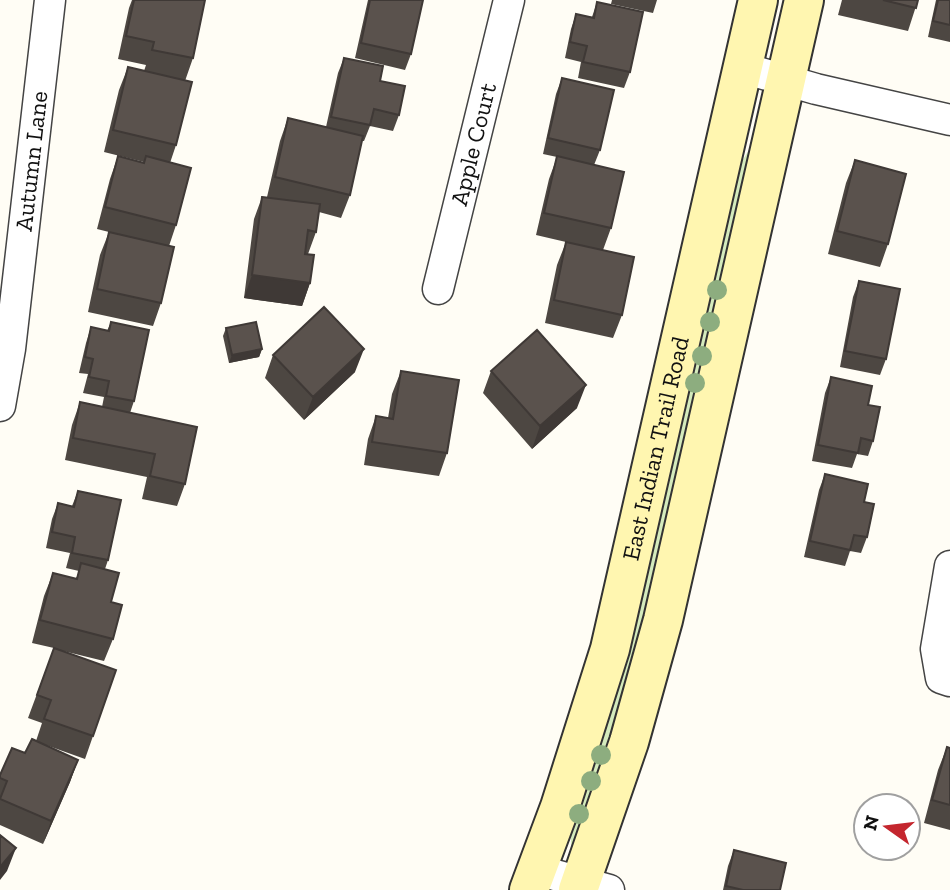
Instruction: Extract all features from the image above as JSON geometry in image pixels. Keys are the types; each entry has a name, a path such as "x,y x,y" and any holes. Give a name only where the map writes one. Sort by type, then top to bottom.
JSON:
{"main road":[{"name":"East Indian Trail Road","path":"533,880 560,807 610,649 758,0"},
{"name":"East Indian Trail Road","path":"590,887 663,620 788,81 804,0"}],"street":[{"name":"Autumn Lane","path":"0,407 10,349 50,0"},
{"name":"Apple Court","path":"438,289 509,0"},
{"path":"743,68 950,120"},
{"path":"945,679 936,649 950,566"},
{"path":"533,880 590,887"}],"green space":[{"path":"749,150 752,154 629,685 574,849 571,849 571,822 736,177"}],"building":[{"path":"134,0 205,0 193,58 152,50 154,42 126,36"},
{"path":"370,0 423,0 411,54 361,43"},
{"path":"883,0 918,0 916,8"},
{"path":"938,0 950,0 950,25 933,21"},
{"path":"597,2 643,12 630,72 583,62 587,46 570,42 576,14 594,18"},
{"path":"344,58 383,66 380,81 405,86 399,115 374,109 370,125 331,117"},
{"path":"128,67 192,82 176,145 113,130"},
{"path":"562,78 614,90 600,150 548,138"},
{"path":"288,118 363,136 350,195 275,177"},
{"path":"118,156 144,163 146,156 191,168 176,225 105,207"},
{"path":"557,156 624,172 611,228 544,213"},
{"path":"855,160 906,174 888,244 837,231"},
{"path":"262,197 320,204 316,232 308,230 305,254 314,255 310,283 252,275"},
{"path":"109,232 174,247 161,303 97,289"},
{"path":"566,242 634,257 622,315 554,300"},
{"path":"859,281 900,289 886,359 845,351"},
{"path":"324,307 364,349 313,397 273,355"},
{"path":"111,322 149,330 134,401 106,396 109,381 89,377 93,359 85,357 91,327 109,331"},
{"path":"256,322 262,349 232,355 226,328"},
{"path":"537,330 586,385 540,426 491,371"},
{"path":"401,371 459,380 447,453 372,442 376,416 393,419"},
{"path":"831,377 872,386 868,405 880,407 873,441 861,438 858,453 818,445"},
{"path":"80,402 197,427 185,484 150,476 155,454 73,438"},
{"path":"825,474 868,484 864,502 874,504 867,537 854,535 850,550 810,541"},
{"path":"78,491 121,500 108,560 72,553 75,537 52,532 58,503 74,507"},
{"path":"81,563 119,573 111,602 122,605 113,639 40,620 53,573 77,579"},
{"path":"54,648 116,670 93,736 44,719 51,700 37,695"},
{"path":"32,739 78,760 51,821 0,799 7,781 0,778 0,775 12,748 25,753"},
{"path":"947,747 950,748 950,805 932,800"},
{"path":"0,835 16,848 0,867"},
{"path":"734,850 786,863 780,890 743,890 726,886"}]}
